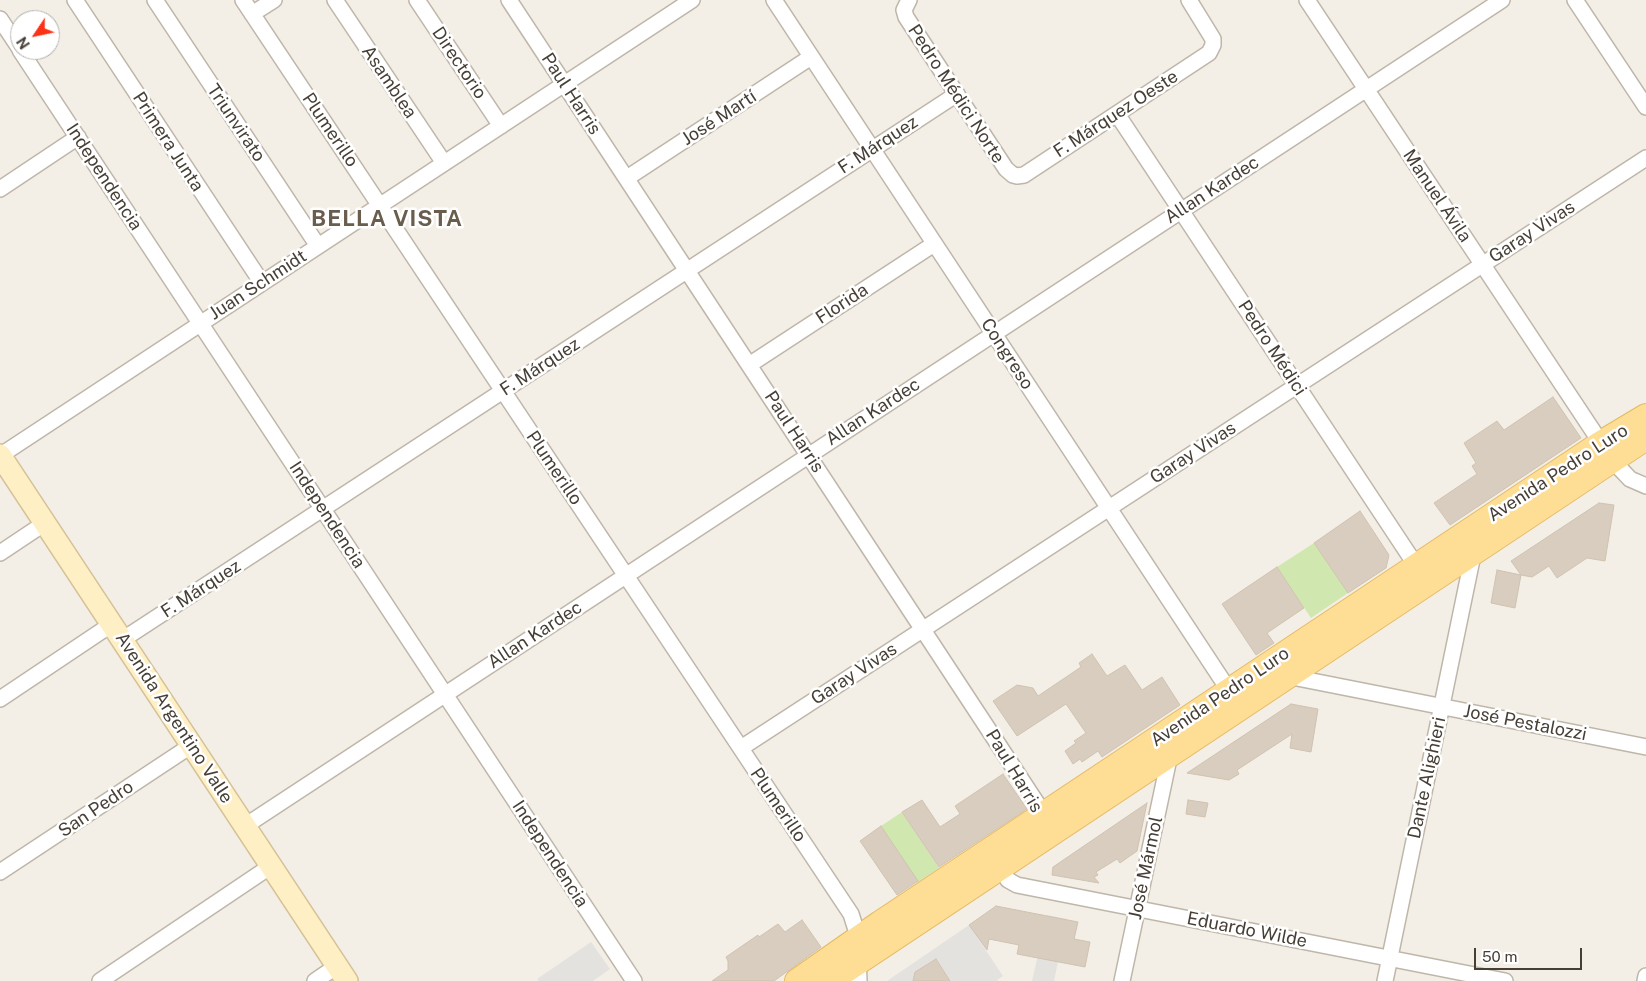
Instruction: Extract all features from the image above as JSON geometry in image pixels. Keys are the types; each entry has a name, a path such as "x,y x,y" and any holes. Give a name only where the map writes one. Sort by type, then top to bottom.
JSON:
{"main road":[{"name":"Avenida Pedro Luro","path":"830,981 1044,814 1235,699 1422,574 1462,570 1474,552 1606,451 1646,416"},
{"name":"Avenida Pedro Luro","path":"797,981 858,960 1170,754 1235,699 1287,676 1422,574 1480,524 1606,451 1646,438"},
{"name":"Avenida Argentino Valle","path":"0,455 342,973"}],"street":[{"name":"Primera Junta","path":"75,0 262,283"},
{"name":"Triunvirato","path":"155,0 318,246"},
{"name":"Plumerillo","path":"243,0 851,914 856,926 858,960"},
{"path":"252,14 274,0"},
{"name":"Asamblea","path":"335,0 444,164"},
{"name":"Directorio","path":"417,0 501,126"},
{"name":"Paul Harris","path":"509,0 1044,814 1008,862"},
{"name":"Juan Schmidt","path":"0,455 692,0"},
{"name":"Congreso","path":"774,0 1235,699"},
{"name":"F. Márquez Oeste","path":"1015,176 1024,175 1208,54 1214,45 1212,35 1189,0"},
{"name":"Manuel Ávila","path":"1307,0 1606,451 1630,479 1646,486"},
{"name":"Allan Kardec","path":"245,826 1502,0"},
{"path":"1575,0 1646,107"},
{"name":"Pedro Médici Norte","path":"907,4 906,17 1006,169 1015,176"},
{"name":"Independencia","path":"0,19 10,34"},
{"name":"José Martí","path":"627,178 811,57"},
{"name":"Independencia","path":"27,60 634,981"},
{"name":"F. Márquez","path":"0,699 117,632 323,509 956,94"},
{"name":"Pedro Médici","path":"1117,114 1422,574"},
{"path":"0,189 78,137"},
{"name":"Garay Vivas","path":"740,748 1646,158"},
{"name":"Florida","path":"749,365 934,244"},
{"path":"0,553 45,523"},
{"path":"1474,552 1480,524"},
{"name":"Dante Alighieri","path":"1384,981 1442,707 1462,570"},
{"name":"José Pestalozzi","path":"1287,676 1646,747"},
{"name":"San Pedro","path":"0,872 192,745"},
{"name":"José Mármol","path":"1122,981 1170,754"},
{"name":"Eduardo Wilde","path":"1008,862 1004,873 1008,880 1014,884 1505,981"},
{"path":"100,981 271,866"},
{"path":"315,981 342,973"},
{"path":"1645,981 1646,976"}],"green space":[{"path":"1314,543 1348,593 1311,618 1277,567"},
{"path":"902,812 939,868 918,882 881,826"}],"shaded area":[{"path":"1047,915 1067,919 1054,981 1032,981"},
{"path":"969,925 1003,976 998,981 950,981 936,959 915,972 913,981 887,981"},
{"path":"591,942 610,969 593,981 539,981 537,979"}],"building":[{"path":"1553,397 1581,438 1450,525 1434,503 1477,474 1472,466 1476,463 1464,443 1497,421 1504,430"},
{"path":"1599,503 1614,505 1605,561 1587,558 1557,578 1549,566 1532,577 1521,575 1511,561"},
{"path":"1360,511 1389,555 1386,568 1348,593 1314,543"},
{"path":"1277,567 1304,608 1267,633 1274,643 1256,655 1222,604"},
{"path":"1497,570 1521,575 1515,608 1491,603"},
{"path":"1092,654 1107,676 1125,665 1142,690 1162,677 1180,705 1102,757 1098,751 1082,762 1080,759 1073,764 1065,751 1076,743 1074,741 1086,733 1066,704 1017,736 993,701 1017,685 1033,688 1038,696 1081,667 1079,663"},
{"path":"1291,704 1318,709 1311,752 1290,748 1292,734 1237,770 1239,774 1229,780 1187,773"},
{"path":"1003,774 1027,809 939,867 902,812 922,800 940,827 960,814 955,806"},
{"path":"1188,800 1208,803 1205,817 1186,814"},
{"path":"1147,803 1137,851 1120,863 1117,859 1096,872 1098,875 1094,877 1099,883 1052,875 1053,867"},
{"path":"881,826 918,881 897,895 860,841"},
{"path":"996,906 1078,922 1074,939 1090,942 1085,967 1017,954 1019,945 989,939 987,950 969,925"},
{"path":"802,920 821,947 774,981 712,981 728,970 726,957 758,935 759,937 778,924 785,932"},
{"path":"936,959 950,981 913,981 915,972"}],"district":[{"name":"BELLA VISTA","path":"387,219"}]}
